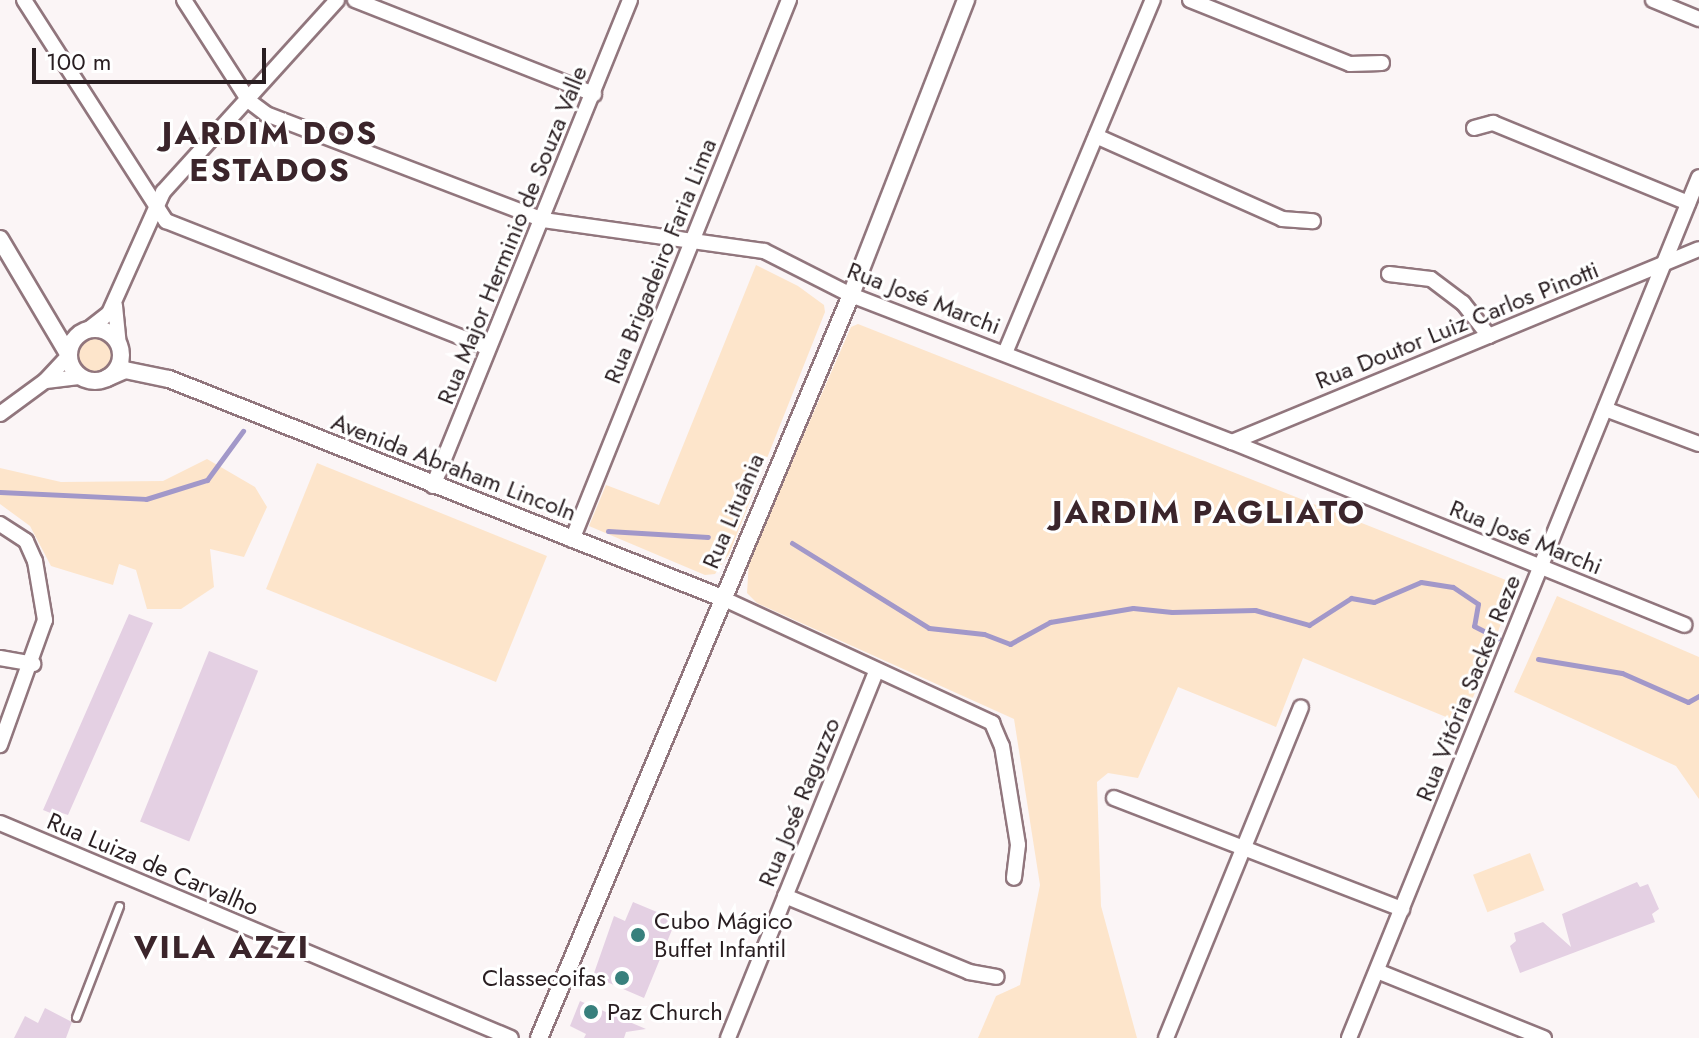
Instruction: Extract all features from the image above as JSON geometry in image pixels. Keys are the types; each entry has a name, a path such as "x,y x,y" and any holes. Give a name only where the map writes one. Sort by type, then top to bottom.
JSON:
{"street":[{"path":"24,0 166,221 488,348"},
{"name":"Rua José Marchi","path":"184,0 249,101 266,114 543,220 764,251 851,295 1232,442 1684,625"},
{"path":"45,381 111,375 119,344 113,321 117,298 157,206 337,0"},
{"path":"355,0 594,94"},
{"name":"Rua Major Herminio de Souza Valle","path":"433,486 630,0"},
{"name":"Rua Brigadeiro Faria Lima","path":"572,540 789,0"},
{"name":"Rua Lituânia","path":"539,1038 851,295 966,0"},
{"path":"1005,353 1153,0"},
{"path":"1190,0 1350,64 1382,63"},
{"path":"1653,0 1699,19"},
{"path":"1474,128 1493,123 1688,203"},
{"path":"1096,136 1282,219 1313,221"},
{"name":"Rua Vitória Sacker Reze","path":"1349,1038 1699,177"},
{"path":"0,239 48,316 81,377"},
{"name":"Rua Doutor Luiz Carlos Pinotti","path":"1232,442 1699,249"},
{"path":"1389,274 1431,279 1463,303 1489,336"},
{"path":"0,414 45,381 117,298"},
{"path":"48,316 89,329 105,330 119,344"},
{"name":"Avenida Abraham Lincoln","path":"119,344 169,379"},
{"name":"Avenida Abraham Lincoln","path":"111,375 138,371 169,379 722,598"},
{"path":"1605,409 1699,444"},
{"path":"0,524 26,541 35,561 45,620 33,664 0,745"},
{"path":"722,598 876,672 992,723 999,732 1018,845 1014,878"},
{"path":"0,658 33,664"},
{"name":"Rua José Raguzzo","path":"728,1038 876,672"},
{"path":"1166,1038 1301,708"},
{"path":"1114,798 1402,909"},
{"name":"Rua Luiza de Carvalho","path":"0,823 511,1038"},
{"path":"785,896 969,972 997,977"},
{"path":"1377,971 1544,1038"}],"lane":[{"path":"76,1017 119,906"}],"shaded area":[{"path":"756,265 798,286 824,305 825,312 729,554 715,574 705,575 589,526 606,485 659,505"},
{"path":"858,324 1516,584 1463,724 1303,658 1276,727 1178,687 1138,778 1108,773 1097,782 1101,906 1137,1038 978,1038 996,996 1020,985 1040,885 1014,719 757,603 747,593 749,560 851,327"},
{"path":"95,336 108,341 113,354 108,367 95,372 82,367 77,354 82,341"},
{"path":"207,459 255,487 267,507 244,557 210,549 214,587 181,609 147,609 136,570 119,564 113,585 51,566 30,526 0,504 0,468 61,482 163,481"},
{"path":"317,463 547,556 496,682 266,589"},
{"path":"1557,596 1699,657 1699,799 1676,766 1514,692"},
{"path":"1530,853 1544,890 1487,912 1473,875"}],"building":[{"path":"129,614 153,623 68,815 59,812 58,816 43,810"},
{"path":"209,651 258,671 189,841 140,822"},
{"path":"1637,882 1640,887 1648,884 1659,909 1652,914 1655,922 1520,973 1510,946 1516,941 1514,933 1543,922 1571,947 1562,914"},
{"name":"Cubo Mágico Buffet Infantil","path":"633,902 676,920 644,998 593,976 614,916 625,921"},
{"name":"Paz Church","path":"580,1001 646,1029 626,1032 624,1038 584,1038 586,1034 570,1026"},
{"path":"45,1008 72,1022 66,1038 14,1038 25,1016 38,1023"}],"waterway":[{"path":"0,492 146,499 207,480 243,431"},
{"path":"608,531 708,537"},
{"path":"792,543 929,628 984,634 1010,644 1050,622 1133,608 1172,612 1255,610 1309,625 1351,598 1374,602 1421,582 1453,587 1478,604 1474,626 1498,638"},
{"path":"1538,659 1622,673 1688,702 1699,696"}],"place":[{"name":"Cubo Mágico Buffet Infantil","path":"638,935"},
{"name":"Classecoifas","path":"622,978"},
{"name":"Paz Church","path":"591,1012"}],"district":[{"name":"JARDIM DOS ESTADOS","path":"270,152"},
{"name":"JARDIM PAGLIATO","path":"1209,512"},
{"name":"VILA AZZI","path":"222,947"}]}
